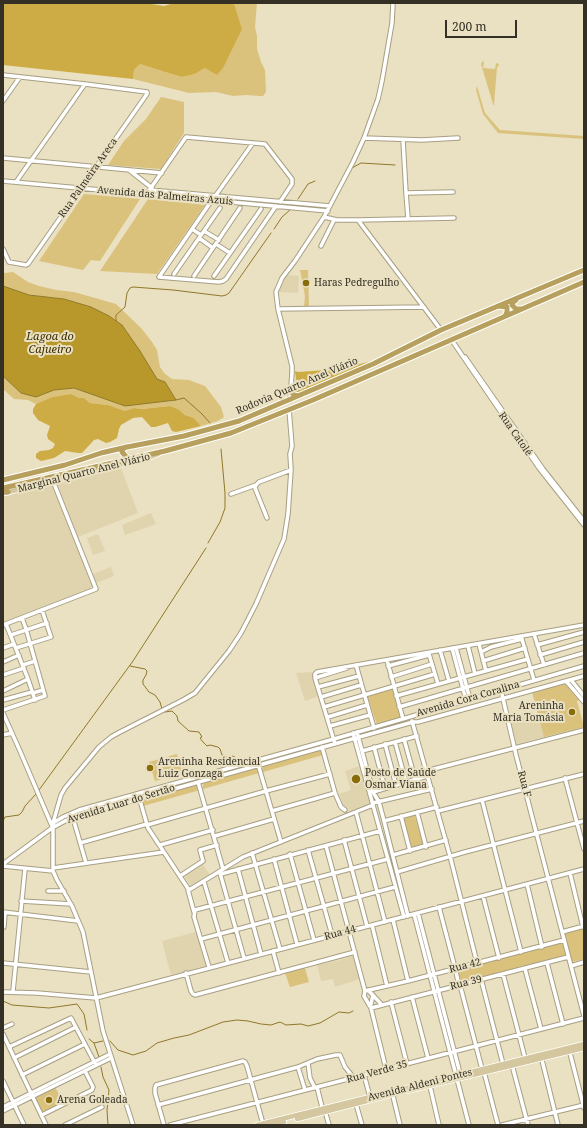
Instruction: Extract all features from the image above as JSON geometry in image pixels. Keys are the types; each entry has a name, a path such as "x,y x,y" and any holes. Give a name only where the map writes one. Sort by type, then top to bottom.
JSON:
{"highway":[{"name":"Rodovia Quarto Anel Viário","path":"3,480 65,465 101,453 201,432 264,411 373,364 441,330 584,270"},
{"name":"Rodovia Quarto Anel Viário","path":"3,488 165,451 215,438 247,427 313,400 584,282"},
{"path":"522,309 515,309 512,304 526,294"},
{"path":"497,306 507,307 508,312 504,316"},
{"path":"290,391 294,395 298,396"},
{"path":"310,391 313,400"},
{"path":"264,411 266,419"},
{"path":"127,447 123,449 122,452 128,460"}],"main road":[{"name":"Marginal Quarto Anel Viário","path":"5,492 148,458 165,451"},
{"name":"Avenida Aldeni Pontes","path":"257,1125 356,1104 392,1093 512,1065 584,1044"},
{"name":"Avenida Aldeni Pontes","path":"569,1049 584,1048"},
{"name":"Avenida Aldeni Pontes","path":"483,1071 525,1058 541,1056"},
{"name":"Avenida Aldeni Pontes","path":"272,1125 370,1097 430,1086 459,1077"}],"street":[{"path":"290,400 292,366 278,309 276,292 278,285 328,211 364,138 378,99 382,81 392,24 393,3"},
{"path":"3,75 85,84 16,182"},
{"path":"3,101 20,77"},
{"name":"Rua Palmeira Areca","path":"3,249 9,262 28,264 147,95 147,92 85,84"},
{"path":"146,195 186,137 262,143 266,145 291,178 292,184 280,202"},
{"path":"364,138 403,140 458,138"},
{"path":"403,140 408,218"},
{"path":"216,195 253,143"},
{"path":"3,158 162,173"},
{"path":"128,169 151,189"},
{"name":"Avenida das Palmeiras Azuis","path":"3,181 328,211"},
{"name":"Avenida das Palmeiras Azuis","path":"151,189 330,206"},
{"path":"406,193 453,192"},
{"path":"212,200 159,277 223,281 226,279 276,206"},
{"path":"174,274 220,208"},
{"path":"194,276 240,208"},
{"path":"214,276 261,209"},
{"path":"324,218 334,220 358,220 454,218"},
{"path":"321,246 334,220"},
{"path":"358,220 441,330"},
{"path":"192,229 200,237 214,246 230,253"},
{"path":"204,231 219,240"},
{"path":"278,309 424,307"},
{"name":"Rua Catolé","path":"452,339 529,452 584,525"},
{"path":"133,1125 101,1025 84,934 53,869 52,826 61,795 65,788 99,748 106,741 120,732 178,703 195,692 229,651 256,604 282,545 288,514 291,470 290,454 292,446 289,409"},
{"name":"Rua Catolé","path":"529,452 584,521"},
{"path":"231,494 291,470"},
{"path":"35,700 11,635 4,624 96,589 53,481"},
{"path":"256,485 255,488 268,518"},
{"path":"16,648 50,638 52,635 42,610"},
{"path":"3,710 45,696 22,618"},
{"path":"11,635 47,623"},
{"path":"388,666 440,650 584,625"},
{"path":"537,645 584,632"},
{"path":"534,634 544,665"},
{"path":"520,637 525,648 534,680"},
{"path":"481,652 520,637"},
{"path":"540,655 584,642"},
{"path":"3,648 14,644"},
{"path":"479,644 486,671"},
{"path":"468,646 475,674"},
{"path":"454,648 468,699"},
{"path":"483,661 525,648"},
{"path":"440,650 449,681"},
{"path":"399,707 584,653"},
{"path":"335,744 315,676 356,665 429,654"},
{"path":"429,654 438,684"},
{"path":"3,662 19,655"},
{"path":"396,696 528,659"},
{"path":"386,660 404,724"},
{"path":"3,675 35,661"},
{"path":"391,677 432,664"},
{"path":"356,665 376,732"},
{"name":"Avenida Cora Coralina","path":"355,732 584,666"},
{"path":"324,707 435,674"},
{"path":"318,687 359,676"},
{"name":"Avenida Cora Coralina","path":"356,738 584,676"},
{"path":"3,691 28,679"},
{"path":"571,680 584,696"},
{"path":"566,681 584,702"},
{"path":"322,697 361,685"},
{"path":"3,700 43,690"},
{"name":"Rua F","path":"501,690 584,1017"},
{"path":"328,716 367,705"},
{"path":"3,713 5,724 12,733 52,826"},
{"path":"330,726 370,715"},
{"path":"411,716 427,776 438,809 477,963"},
{"path":"426,771 584,730"},
{"path":"355,732 372,793 378,802 384,821 406,916"},
{"name":"Avenida Luar do Sertão","path":"52,826 63,817 79,810 355,732"},
{"path":"3,735 12,733"},
{"path":"362,751 416,736"},
{"path":"356,738 362,751 372,793 373,804 395,887 406,916"},
{"name":"Avenida Luar do Sertão","path":"52,826 73,818 140,798 356,738"},
{"path":"404,739 415,779"},
{"path":"395,742 406,782"},
{"path":"385,744 396,785"},
{"path":"322,747 335,793 341,807 345,810"},
{"path":"374,747 386,788"},
{"path":"257,760 281,842"},
{"path":"80,843 330,774"},
{"path":"384,821 417,812 482,800 584,774"},
{"path":"372,793 427,776"},
{"path":"565,778 584,849"},
{"path":"198,782 215,836 228,902 244,958"},
{"path":"188,890 192,890 238,859 252,853 378,802 432,789"},
{"path":"272,811 335,793"},
{"path":"138,794 147,824 188,890 209,967"},
{"path":"482,800 521,952"},
{"path":"356,812 385,922"},
{"path":"417,812 426,846"},
{"path":"401,816 410,851"},
{"path":"73,818 86,863"},
{"path":"215,836 274,819"},
{"path":"397,872 450,856 584,821"},
{"path":"4,863 52,826"},
{"path":"160,845 213,830"},
{"path":"221,871 238,869 380,830"},
{"path":"344,840 367,926"},
{"path":"393,855 446,840"},
{"path":"180,876 203,861 200,850 217,845"},
{"path":"326,846 366,991 364,998 370,1007 386,1069"},
{"path":"308,850 332,935"},
{"path":"4,863 25,869 53,869 164,852"},
{"path":"252,853 280,949"},
{"path":"290,854 314,940"},
{"path":"274,859 298,944"},
{"path":"194,912 195,910 388,859"},
{"path":"13,992 25,869"},
{"path":"238,869 261,954"},
{"name":"Rua 44","path":"3,992 96,998 584,869"},
{"path":"562,932 584,927 570,873"},
{"path":"204,882 218,934 228,962"},
{"path":"526,884 542,947"},
{"path":"201,939 395,887"},
{"path":"48,891 64,891"},
{"path":"483,896 499,958"},
{"path":"21,901 71,904"},
{"path":"439,907 498,1125"},
{"path":"4,927 4,912 78,920"},
{"path":"416,914 459,1077 469,1125"},
{"path":"393,920 408,981"},
{"path":"372,925 387,986"},
{"name":"Rua 42","path":"366,991 542,947 564,940"},
{"path":"273,951 279,972"},
{"path":"186,973 191,991 193,994 197,995 355,952"},
{"name":"Rua 39","path":"370,1007 568,957"},
{"path":"571,966 584,962"},
{"path":"3,963 91,972"},
{"path":"547,963 563,1024"},
{"path":"525,969 541,1029"},
{"path":"503,974 525,1058"},
{"path":"481,979 503,1064"},
{"path":"366,991 373,995 382,1004"},
{"path":"370,1007 373,995"},
{"path":"412,997 428,1058"},
{"path":"392,1002 407,1064"},
{"name":"Rua Verde 35","path":"170,1125 563,1024 584,1017"},
{"path":"9,1047 72,1018 96,1064"},
{"path":"3,1028 12,1024"},
{"path":"14,1058 76,1027"},
{"path":"3,1034 46,1125"},
{"path":"22,1074 86,1044"},
{"path":"502,1125 584,1106 569,1049"},
{"path":"158,1105 298,1067 317,1059 339,1055 347,1070 354,1078"},
{"path":"32,1095 84,1071 110,1056"},
{"path":"541,1056 558,1125"},
{"path":"164,1125 155,1093 156,1085 244,1061 248,1068 263,1124"},
{"path":"308,1063 312,1081 316,1087 329,1125"},
{"path":"3,1111 14,1104 96,1064"},
{"path":"512,1065 528,1125"},
{"path":"298,1067 305,1090"},
{"path":"42,1115 92,1090 93,1088 84,1071"},
{"path":"364,1075 370,1097"},
{"path":"3,1081 24,1125"},
{"path":"430,1086 439,1125"},
{"path":"392,1093 400,1125"},
{"path":"3,1107 14,1104"},
{"path":"356,1104 362,1125"},
{"path":"65,1125 102,1107"}],"shaded area":[{"path":"3,3 146,3 164,6 174,3 234,3 242,29 223,68 217,75 205,68 195,74 182,77 140,64 134,70 133,79 3,65"},
{"path":"234,3 257,3 255,27 257,49 265,70 266,92 263,96 233,96 216,92 189,93 133,79 134,70 140,64 182,77 195,74 205,68 242,29"},
{"path":"484,61 483,68 495,69 496,63 499,64 497,67 494,105 481,64"},
{"path":"477,86 485,113 500,130 584,136 584,139 498,133 483,114 476,90"},
{"path":"161,97 184,102 184,133 161,169 108,165 124,141 146,119"},
{"path":"84,194 140,199 100,261 91,260 83,270 39,261"},
{"path":"148,199 205,205 157,274 100,271"},
{"name":"Haras Pedregulho","path":"300,270 308,270 309,307 304,307 305,296"},
{"path":"3,272 13,272 28,282 39,286 74,292 116,304 141,328 152,342 157,350 160,367 165,374 172,379 189,380 205,386 221,407 224,417 218,421 201,426 194,418 185,415 178,409 170,406 142,409 134,408 125,411 108,405 90,403 84,398 79,398 71,394 52,397 36,404 28,400 14,399 3,389 3,376 21,393 36,397 54,390 74,388 125,406 176,400 165,382 157,379 122,325 109,316 91,307 64,299 29,295 3,286"},
{"path":"286,275 299,276 298,293 279,292 280,285"},
{"path":"380,359 297,395 294,391 296,379 295,371 340,369"},
{"path":"71,394 79,398 84,398 90,403 108,405 125,411 134,408 142,409 170,406 178,409 185,415 194,418 201,426 176,432 172,431 168,423 151,427 142,417 133,418 121,425 117,438 110,442 106,443 98,439 94,440 82,453 65,451 54,458 41,461 36,458 36,454 40,451 53,448 55,444 48,439 47,435 50,426 38,420 33,413 33,409 36,404 52,397"},
{"path":"121,468 138,513 78,537 57,483"},
{"path":"52,485 92,587 3,622 3,496"},
{"path":"151,513 156,524 125,535 122,525"},
{"path":"98,534 105,551 93,555 87,538"},
{"path":"111,567 114,576 96,583 93,574"},
{"path":"312,672 319,696 305,701 296,673"},
{"path":"568,684 581,699 577,701 584,727 544,737 532,692"},
{"path":"393,687 401,718 377,725 367,695"},
{"path":"527,712 528,716 538,713 544,737 516,744 509,717"},
{"path":"322,749 323,755 263,772 262,765"},
{"path":"177,754 182,773 155,781 149,762"},
{"path":"257,766 259,773 203,789 203,782"},
{"path":"360,766 371,803 350,812 347,807 344,806 339,794 351,790 345,771"},
{"path":"197,784 200,790 143,806 143,799"},
{"path":"414,814 424,845 412,848 403,817"},
{"path":"202,863 210,875 193,887 184,876"},
{"path":"584,928 584,959 572,962 565,933"},
{"path":"196,932 206,966 171,975 162,941"},
{"path":"564,942 567,956 459,984 456,970"},
{"path":"354,956 360,979 335,987 333,979 321,981 317,965"},
{"path":"305,968 309,982 290,987 285,973"},
{"name":"Arena Goleada","path":"55,1087 63,1102 43,1112 35,1097"}],"water":[{"name":"Lagoa do Cajueiro","path":"3,286 29,295 64,299 91,307 109,316 122,325 157,379 165,382 176,400 125,406 74,388 54,390 36,397 21,393 3,376"}],"waterway":[{"path":"352,168 361,163 395,165"},
{"path":"298,199 308,184 315,181"},
{"path":"274,229 282,217 290,210"},
{"path":"116,321 116,315 125,307 127,293 130,288 133,287 222,296 226,295 229,293 271,233"},
{"path":"176,400 184,398 210,423"},
{"path":"208,543 220,522 225,508 221,449"},
{"path":"39,790 133,661 206,548"},
{"path":"130,666 145,669 147,671 143,684 149,692 155,695 160,702 162,709"},
{"path":"165,712 172,711 177,716 178,721 189,731 199,732 202,737 200,738 207,746 210,745 218,747 222,755 226,757 233,756 236,758"},
{"path":"3,821 5,817 19,815 36,794"},
{"path":"3,1001 12,1005 49,1008 77,1004 84,1014 87,1030"},
{"path":"110,1041 118,1050 133,1055 146,1051 157,1043 189,1035 223,1022 237,1020 271,1025 280,1022 286,1025 301,1024 308,1026 320,1023 339,1012 349,1013 353,1011"},
{"path":"89,1039 94,1043 103,1041"},
{"path":"94,1043 99,1057"},
{"path":"101,1067 103,1077 109,1090 107,1110 108,1125"}],"place":[{"name":"Haras Pedregulho","path":"306,283"},
{"name":"Areninha Maria Tomásia","path":"572,712"},
{"name":"Areninha Residencial Luiz Gonzaga","path":"150,768"},
{"name":"Posto de Saúde Osmar Viana","path":"356,779"},
{"name":"Arena Goleada","path":"49,1100"}]}
